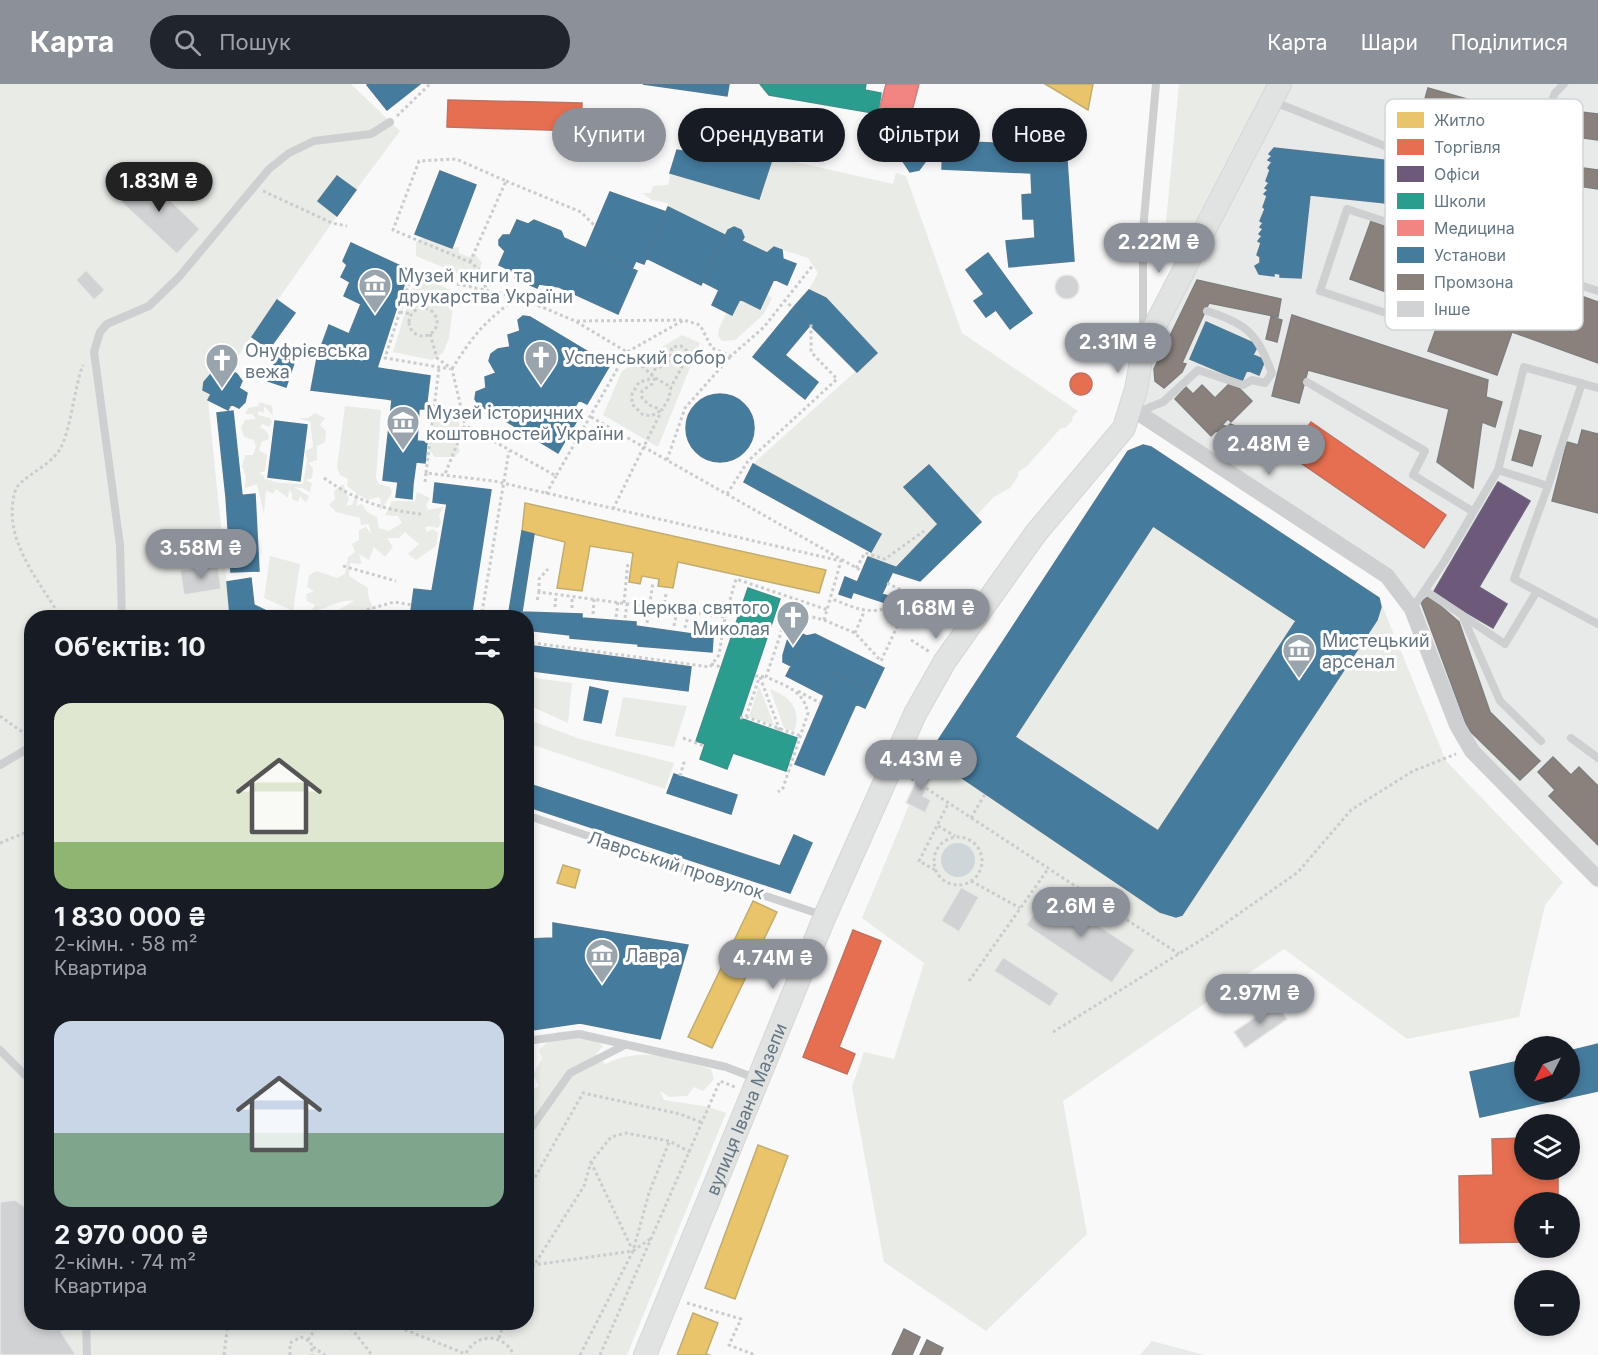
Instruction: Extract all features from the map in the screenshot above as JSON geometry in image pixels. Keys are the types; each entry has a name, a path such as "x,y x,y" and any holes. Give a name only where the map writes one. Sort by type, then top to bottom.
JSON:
{"main road":[{"name":"вулиця Івана Мазепи","path":"645,1355 825,916 887,772 945,661 1036,533 1124,429 1135,410 1143,349 1276,93"}],"street":[{"path":"1135,410 1371,563 1402,593 1412,609 1457,725 1472,751 1598,879"}],"lane":[{"path":"1143,349 1143,230 1156,84"},
{"path":"1552,99 1564,84"},
{"path":"1276,93 1385,145"},
{"path":"122,610 120,544 94,352 100,332 107,324 149,306 179,276 269,169 289,153 314,141 371,134 390,122"},
{"path":"1385,221 1347,209 1320,291 1385,313"},
{"path":"1583,286 1598,291"},
{"path":"1135,410 1163,402 1198,370 1243,385 1252,380 1265,383 1272,373 1262,346 1252,333 1242,324 1207,311"},
{"path":"1412,609 1426,591 1498,470 1524,367 1598,388"},
{"path":"1307,382 1425,451 1413,475 1472,511"},
{"path":"1582,383 1514,579 1598,624"},
{"path":"1498,470 1548,486"},
{"path":"1426,591 1505,644 1537,591"},
{"path":"1462,615 1500,701 1541,741"},
{"path":"1571,738 1598,758"},
{"path":"0,765 24,751"},
{"name":"Лаврський провулок","path":"534,818 825,916"},
{"path":"534,1040 579,1034 726,1067 758,1080"},
{"path":"534,1124 570,1073 626,1045"},
{"path":"0,1050 24,1074"},
{"path":"86,1330 87,1355"}],"path":[{"path":"390,122 430,84"},
{"path":"486,290 482,272 470,262 393,230 419,161 456,159 581,212 595,226"},
{"path":"470,262 506,182"},
{"path":"253,187 332,223 347,226"},
{"path":"1143,230 1164,234 1196,248"},
{"path":"667,460 685,408 730,356 764,327 813,265"},
{"path":"411,277 386,358 452,369"},
{"path":"457,284 518,297 575,321 627,352 655,378 671,387"},
{"path":"452,369 471,338 488,318 518,297"},
{"path":"784,300 793,308"},
{"path":"400,312 412,314 423,308 431,311 437,323 430,334 421,336 413,332 409,323 412,314"},
{"path":"575,321 684,320 700,325 712,348 730,356"},
{"path":"546,494 627,352 684,320"},
{"path":"727,494 748,461 837,379 811,352 811,324"},
{"path":"430,334 437,358 452,369 465,425 444,475"},
{"path":"613,509 669,398 671,387 686,359 687,351 681,346 672,347 668,365 656,368 648,380 639,382 632,394 632,404 642,414 651,416 662,410"},
{"path":"4,505 17,486 61,448 78,377 85,362 94,352"},
{"path":"425,482 440,368"},
{"path":"655,378 652,384 642,391 642,398 649,405 662,410"},
{"path":"591,417 861,571"},
{"path":"465,425 556,476"},
{"path":"483,610 509,451"},
{"path":"426,473 503,484 841,561"},
{"path":"324,478 345,493 372,505 421,514"},
{"path":"856,568 865,553 885,559 924,531"},
{"path":"625,618 628,561"},
{"path":"824,620 841,561"},
{"path":"343,566 396,581"},
{"path":"23,568 55,610"},
{"path":"537,602 539,579 548,569"},
{"path":"534,643 710,667 719,655 725,617 736,579 828,610"},
{"path":"647,623 653,582"},
{"path":"887,583 925,602"},
{"path":"539,592 725,617"},
{"path":"664,609 666,592"},
{"path":"555,607 556,594"},
{"path":"572,596 572,608"},
{"path":"593,614 594,599"},
{"path":"766,677 785,621 797,613 824,620 855,633 882,661 904,612 892,605 882,611 864,612 831,599"},
{"path":"366,610 394,602 412,605"},
{"path":"616,617 618,602"},
{"path":"674,626 677,611"},
{"path":"685,628 689,612"},
{"path":"855,633 864,612"},
{"path":"711,663 721,667"},
{"path":"755,676 766,677 820,703"},
{"path":"746,717 760,677"},
{"path":"760,677 778,730"},
{"path":"778,792 783,789 808,713 806,701 793,689"},
{"path":"0,716 24,733"},
{"path":"740,718 746,717 778,730 801,736"},
{"path":"683,738 704,746"},
{"path":"1053,1032 1179,954 1249,908 1298,872 1351,810 1413,771 1461,752"},
{"path":"680,776 685,759"},
{"path":"916,782 1179,954"},
{"path":"970,819 985,794"},
{"path":"937,825 957,837 969,840 980,852 981,868 971,881 965,884 950,884 935,870 919,861 937,825 948,804"},
{"path":"0,843 24,833"},
{"path":"935,870 934,861 939,846 945,840 957,837"},
{"path":"969,981 1048,869"},
{"path":"971,881 1020,908"},
{"path":"600,1355 720,1081"},
{"path":"534,1178 583,1093 680,1114 703,1123"},
{"path":"534,1262 584,1186 591,1162 611,1137 626,1133 669,1141 690,1152"},
{"path":"580,1355 633,1251 649,1193 669,1141"},
{"path":"591,1162 633,1251"},
{"path":"534,1264 633,1251 652,1238"},
{"path":"683,1302 741,1318 729,1345 754,1355"},
{"path":"224,1355 227,1330"},
{"path":"308,1340 314,1330"},
{"path":"352,1330 372,1355"},
{"path":"405,1330 466,1354 476,1341 484,1338 499,1339 506,1343 514,1355"},
{"path":"499,1339 502,1330"},
{"path":"291,1355 289,1347 293,1340 301,1337 325,1355"},
{"path":"312,1355 313,1347"}],"shaded area":[{"path":"0,84 351,84 400,131 356,190 336,176 318,201 337,216 229,369 222,372 219,378 211,375 204,390 211,394 208,400 229,610 24,610 24,1330 534,1330 534,1089 539,1086 534,1073 542,1058 539,1050 558,1032 584,1030 603,1046 596,1054 605,1064 619,1059 645,1055 671,1058 711,1069 714,1079 703,1091 694,1087 687,1096 670,1097 660,1091 664,1100 709,1107 726,1113 627,1355 0,1355"},
{"path":"1179,84 1267,84 1185,241 1165,233"},
{"path":"1280,84 1598,84 1598,879 1480,761 1403,593 1131,408 1136,389"},
{"path":"771,162 795,162 893,184 896,173 906,176 962,333 1078,411 1072,417 1073,420 1065,428 1061,428 1027,466 1018,472 1019,475 1010,488 994,497 976,516 929,465 904,487 938,524 895,567 868,557 881,534 753,464 877,352 826,298 809,290 818,273 808,258 774,247 767,253 742,241 741,230 734,227 725,235 668,207 668,203 652,200 642,193 651,193 653,186 667,185 670,173 759,200"},
{"path":"424,237 452,248 459,247 459,253 469,257 475,254 482,263 478,273 466,277 416,256 416,242"},
{"path":"417,273 450,290 454,298 449,338 443,353 432,360 393,352"},
{"path":"767,294 772,298 764,314 735,340 722,341 718,336 719,328 727,312 733,314 740,299 759,309"},
{"path":"682,335 700,343 658,447 603,415 622,371"},
{"path":"260,402 272,406 273,416 264,406 264,413 258,411 258,415 270,418 272,422 269,427 262,424 260,428 269,435 268,440 262,441 259,450 267,455 265,471 259,473 264,476 265,481 265,479 280,483 303,484 307,460 305,451 313,447 313,444 311,422 298,418 308,418 315,413 325,418 320,425 326,431 325,442 317,446 317,460 308,463 313,468 312,478 305,480 312,483 310,492 294,487 309,496 306,503 300,496 298,502 292,499 292,493 289,490 288,498 276,489 273,494 266,490 264,514 257,484 245,488 246,476 242,466 245,455 253,455 256,447 254,440 244,437 241,428 245,420 256,419 252,414 245,414 248,408 258,406"},
{"path":"345,406 381,410 376,478 379,484 390,487 392,493 380,511 381,500 378,497 368,500 359,495 356,506 362,504 367,512 377,517 379,528 389,531 402,523 398,516 385,515 392,501 415,501 417,492 430,498 426,505 428,510 444,507 439,515 441,523 438,528 428,526 425,528 427,532 433,529 438,533 436,546 416,560 408,554 419,544 405,532 399,538 387,538 393,547 385,557 374,547 369,560 359,554 362,564 350,563 349,576 368,588 373,610 338,610 354,601 343,601 322,609 312,610 315,605 307,601 306,594 314,591 307,587 309,575 317,571 337,578 345,574 348,557 355,552 352,544 359,540 359,530 366,527 371,534 369,524 361,525 360,518 336,512 329,505 335,499 334,491 343,484 349,499 346,506 352,505 356,493 347,486 348,479 340,475 337,467"},
{"path":"446,414 458,417 460,451 455,457 435,457 429,450 428,430 434,426 435,416"},
{"path":"1143,445 1151,447 1379,598 1446,761 1563,882 1545,905 1519,1017 1407,1039 1284,949 1063,1101 1087,1234 986,1331 884,1262 852,1087 864,1052 894,1059 924,963 862,918 933,748 1128,451"},
{"path":"270,556 300,564 293,610 264,598"},
{"path":"534,678 572,683 568,723 535,708"},
{"path":"759,686 774,725 749,717"},
{"path":"770,689 784,696 793,705 797,717 794,732 784,728"},
{"path":"623,697 687,706 674,747 615,736"},
{"path":"534,722 580,739 674,763 665,789 534,745"},
{"path":"958,843 970,848 975,860 970,872 958,877 946,872 941,860 946,848"},
{"path":"1152,1341 1204,1355 1140,1355"}],"building: Житло":[{"path":"1045,84 1093,84 1088,110"},
{"path":"525,503 826,570 819,593 678,562 673,588 658,586 659,579 642,576 640,584 629,582 633,553 590,546 582,591 557,588 565,542 522,531"},
{"path":"563,865 580,870 575,888 557,883"},
{"path":"753,901 777,912 712,1048 688,1037"},
{"path":"758,1145 788,1156 735,1299 705,1288"},
{"path":"693,1313 718,1323 706,1354 710,1355 677,1355"}],"building: Торгівля":[{"path":"448,100 582,103 582,108 552,108 552,130 447,127"},
{"path":"1077,373 1085,373 1092,380 1092,388 1085,395 1077,395 1070,388 1070,380"},
{"path":"1311,422 1446,515 1424,548 1288,454"},
{"path":"853,930 881,941 839,1047 855,1054 847,1074 803,1057"},
{"path":"1514,1138 1514,1180 1558,1180 1558,1192 1514,1192 1514,1242 1460,1243 1459,1176 1493,1175 1492,1139"}],"building: Офіси":[{"path":"1498,482 1530,501 1479,587 1507,604 1493,628 1433,593"}],"building: Школи":[{"path":"760,84 866,84 865,90 881,93 879,108 857,108 857,110 769,95"},
{"path":"748,588 780,599 740,718 797,738 786,771 733,753 727,769 700,759 705,744 696,741"}],"building: Медицина":[{"path":"886,84 919,84 913,108 880,108"}],"building: Установи":[{"path":"420,84 387,110 367,85"},
{"path":"643,84 729,84 727,96"},
{"path":"980,143 992,143 992,162 1067,162 1074,261 1009,267 1006,241 1035,238 1034,219 1023,219 1022,195 1032,194 1031,173 942,169 942,162 980,162"},
{"path":"1274,148 1385,160 1385,203 1310,195 1301,278 1280,277 1280,274 1274,273 1274,276 1259,274 1255,266 1260,263 1260,257 1257,255 1261,243 1258,241 1262,236 1259,234 1263,229 1260,227 1263,223 1260,221 1267,196 1264,194 1268,190 1265,188 1269,183 1266,181 1270,170 1268,168 1272,162 1268,160 1272,156 1269,154"},
{"path":"677,150 678,162 771,162 759,199 670,173"},
{"path":"903,162 925,162 919,170 910,172"},
{"path":"440,171 476,185 452,248 415,234"},
{"path":"337,176 356,190 337,216 318,201"},
{"path":"610,192 666,212 644,264 636,261 632,269 586,248"},
{"path":"668,207 725,235 701,285 646,258"},
{"path":"517,220 528,224 534,220 561,231 564,238 637,271 618,314 559,287 539,284 537,288 515,278 517,274 499,265 505,251 499,245 499,240 503,235 510,235"},
{"path":"734,227 741,230 744,237 742,241 767,253 774,247 782,250 783,259 796,264 787,285 774,279 760,309 740,299 732,315 712,305 719,290 703,282 728,230"},
{"name":"Музей книги та друкарства України","path":"351,243 409,270 377,368 317,358 329,325 349,334 361,304 344,296 350,282 341,277 347,265 343,261"},
{"path":"988,253 1032,313 1010,329 996,310 986,317 974,301 984,294 966,270"},
{"path":"809,290 826,298 877,353 857,372 793,308"},
{"path":"277,300 295,313 269,349 252,337"},
{"path":"793,308 811,324 785,355 818,382 805,399 753,357"},
{"name":"Успенський собор","path":"523,316 530,317 610,365 587,404 579,400 571,413 579,417 558,453 478,404 475,399 476,392 486,388 485,377 496,373 489,361 491,354 498,349 510,347 508,335 520,331 518,320"},
{"path":"1206,322 1258,345 1253,355 1265,360 1259,375 1247,370 1242,381 1190,359"},
{"path":"279,351 296,357 286,387 268,381"},
{"path":"317,358 391,370 386,399 311,390"},
{"name":"Онуфрієвська вежа","path":"229,369 242,381 239,388 247,393 245,402 239,408 231,404 228,410 208,400 211,394 203,390 204,382 211,374 219,378 222,372"},
{"path":"391,370 430,376 426,409 419,409 417,441 427,442 425,463 416,462 413,484 383,480 392,400 386,399"},
{"path":"720,394 733,397 744,404 751,415 754,428 751,441 744,452 733,459 720,462 707,459 696,452 689,441 686,428 689,415 696,404 707,397"},
{"path":"233,411 242,495 226,497 217,413"},
{"path":"275,421 307,425 300,481 268,477"},
{"name":"Мистецький арсенал","path":"1143,445 1151,447 1379,598 1381,607 1377,620 1182,915 1176,917 1160,912 937,761 933,748 1128,451","holes":["1153,526 1296,621 1158,831 1015,737"]},
{"path":"753,464 881,534 871,552 744,482"},
{"path":"929,465 981,522 920,581 892,572 938,524 904,487"},
{"path":"398,482 413,484 412,499 396,497"},
{"path":"435,483 491,490 472,610 411,610 414,589 432,591 447,504 433,502"},
{"path":"255,494 259,571 231,572 226,497"},
{"path":"522,531 534,534 522,610 509,610"},
{"path":"868,557 895,567 882,594 888,596 886,603 853,592"},
{"path":"845,577 857,582 851,598 839,594"},
{"path":"251,578 254,605 264,610 230,610 227,582"},
{"path":"534,612 582,614 582,618 636,622 636,626 713,637 712,652 570,638 570,635 534,631"},
{"name":"Церква святого Миколая","path":"798,632 807,636 791,666 783,662 783,655 789,635"},
{"path":"815,634 884,668 873,691 834,672 823,695 786,676 807,636"},
{"path":"534,646 691,667 688,691 534,671"},
{"path":"834,672 873,691 865,708 856,704 824,775 795,764"},
{"path":"590,687 608,691 601,723 584,720"},
{"path":"674,774 737,795 731,814 667,793"},
{"path":"534,786 780,866 794,835 812,843 790,893 534,809"},
{"name":"Лавра","path":"553,923 688,945 660,1039 580,1023 534,1030 534,939 553,938"},
{"path":"1598,1044 1598,1091 1580,1095 1580,1048"},
{"path":"1514,1062 1514,1102 1548,1102 1480,1117 1470,1072"}],"building: Промзона":[{"path":"1428,88 1467,99 1425,99"},
{"path":"1583,112 1598,114 1598,140 1583,138"},
{"path":"1583,168 1598,170 1598,189 1583,187"},
{"path":"1371,221 1385,226 1385,292 1350,279"},
{"path":"1197,280 1281,299 1278,317 1209,303 1182,363 1186,364 1182,372 1164,388 1155,381 1154,369"},
{"path":"1583,297 1598,302 1598,363 1512,332 1497,375 1428,351 1436,330 1583,330"},
{"path":"1292,315 1488,380 1486,397 1502,402 1495,427 1482,422 1473,488 1437,462 1449,409 1308,370 1299,403 1272,396"},
{"path":"1271,317 1282,320 1277,342 1266,339"},
{"path":"1232,381 1252,401 1231,422 1228,419 1222,425 1228,427 1230,424 1255,434 1248,451 1223,440 1225,435 1216,431 1211,436 1175,399 1186,387 1193,394 1202,385 1215,398"},
{"path":"1520,430 1541,436 1532,466 1512,460"},
{"path":"1582,430 1598,434 1598,513 1552,501 1567,442 1578,445"},
{"path":"1429,596 1459,622 1490,712 1540,761 1520,780 1468,729 1421,602"},
{"path":"1553,757 1571,775 1579,767 1598,786 1598,845 1549,796 1555,790 1538,772"},
{"path":"904,1329 920,1337 912,1355 892,1355"},
{"path":"927,1340 943,1348 940,1355 920,1355"}],"building: Інше":[{"path":"141,172 200,229 177,254 117,198"},
{"path":"86,270 105,290 94,300 76,280"},
{"path":"1067,275 1076,278 1079,287 1076,296 1067,299 1058,296 1055,287 1058,278"},
{"path":"218,565 221,589 184,595 180,570"},
{"path":"922,768 934,773 923,796 931,800 925,813 906,803"},
{"path":"961,887 979,897 959,932 941,921"},
{"path":"1049,892 1135,950 1112,983 1026,925"},
{"path":"1003,957 1059,993 1050,1007 994,971"},
{"path":"1276,1003 1287,1019 1245,1048 1234,1032"},
{"path":"15,1200 24,1206 24,1330 68,1330 61,1332 76,1355 0,1355 0,1202"}],"place":[{"name":"Музей книги та друкарства України","path":"375,314"},
{"name":"Успенський собор","path":"541,386"},
{"name":"Онуфрієвська вежа","path":"222,389"},
{"name":"Музей історичних коштовностей України","path":"403,451"},
{"name":"Церква святого Миколая","path":"793,646"},
{"name":"Мистецький арсенал","path":"1299,679"},
{"name":"Лавра","path":"602,984"}]}
